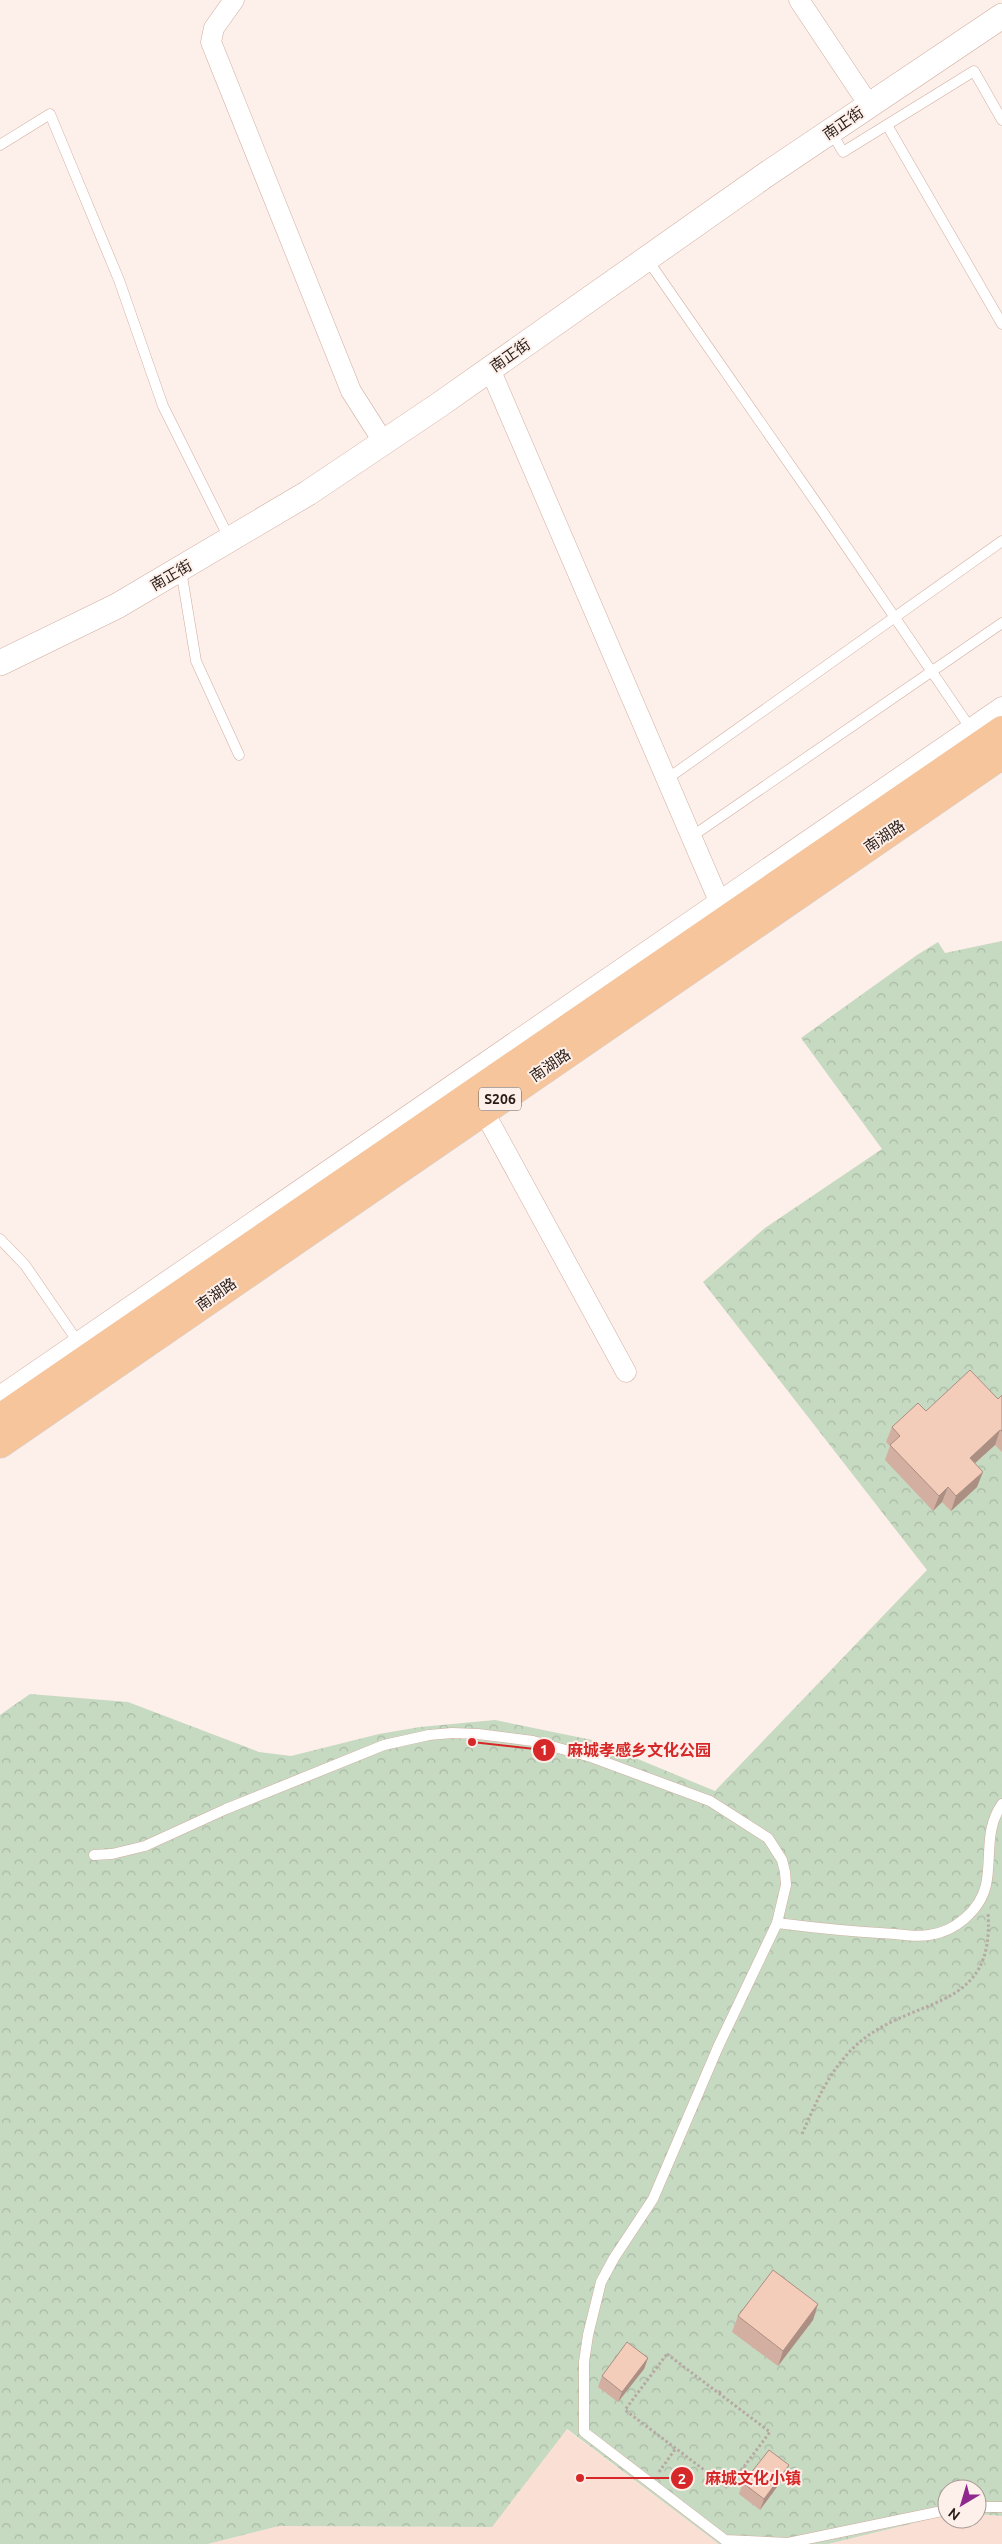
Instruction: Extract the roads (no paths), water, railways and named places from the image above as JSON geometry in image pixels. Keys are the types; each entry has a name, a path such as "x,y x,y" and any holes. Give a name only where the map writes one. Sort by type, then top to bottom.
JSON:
{"main road":[{"name":"南湖路","path":"0,1418 1002,730"},
{"name":"南湖路","path":"0,1444 1002,755"}],"street":[{"path":"234,0 214,28 211,42 350,391 384,443"},
{"path":"799,0 869,105"},
{"name":"南正街","path":"0,664 116,606 181,570 231,541 384,443 869,105 1002,16"},
{"path":"490,369 719,901"},
{"path":"0,1396 1002,708"},
{"path":"484,1110 626,1372"}],"lane":[{"path":"831,132 843,152 974,71 1002,120"},
{"path":"0,145 50,114 119,280 163,406 231,541"},
{"path":"887,125 1002,324"},
{"path":"647,259 971,729"},
{"path":"667,779 1002,541"},
{"path":"181,570 196,661 239,755"},
{"path":"692,837 1002,623"},
{"path":"0,1240 25,1265 78,1342"},
{"path":"94,1855 121,1852 145,1846 226,1809 384,1745 429,1735 452,1733 495,1735 540,1742 591,1757 710,1801 757,1830 776,1848 785,1872 786,1885 777,1923 718,2047 653,2199 614,2258 601,2282 593,2311 584,2362 584,2432 725,2540 788,2543 937,2512"},
{"path":"777,1923 849,1932 928,1936 949,1929 966,1918 975,1908 986,1885 990,1835 993,1822 1002,1804"},
{"path":"987,2507 1002,2507"}],"place":[{"name":"麻城孝感乡文化公园","path":"472,1742"},
{"name":"麻城文化小镇","path":"580,2478"}]}
